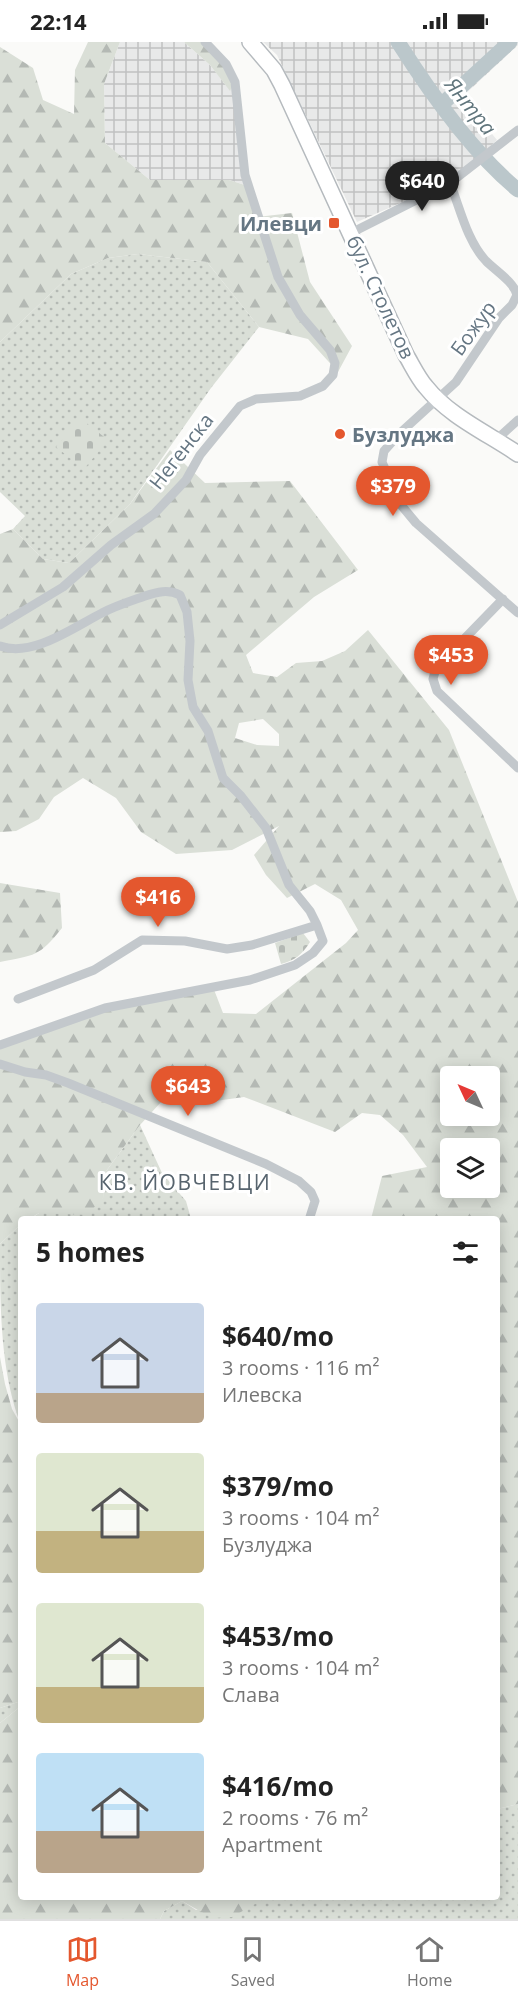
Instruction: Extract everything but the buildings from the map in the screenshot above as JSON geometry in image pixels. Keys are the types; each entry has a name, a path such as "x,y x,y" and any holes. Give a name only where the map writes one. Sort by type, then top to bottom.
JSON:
{"main road":[{"name":"бул. Столетов","path":"250,42 274,70 282,85 406,355 425,386 462,419 518,453"}],"street":[{"name":"Негенска","path":"0,625 63,587 111,545 154,514 186,480 200,455 240,406 255,399 300,396 313,392 329,381 335,370 330,350 295,307 278,278 245,175 235,82 226,64 205,42"},
{"path":"351,232 450,183 518,130"},
{"name":"Божур","path":"437,399 456,382 499,318 518,295 516,288 478,250 450,183"},
{"path":"437,399 384,451 382,462 401,505 416,523 518,613"},
{"path":"497,440 518,420"},
{"path":"0,646 22,649 51,640 104,612 135,599 172,591 180,595 187,612 190,640 188,680 193,706 208,730 223,778 241,796 266,828 289,885 310,911 323,941 313,953 295,965 250,980 105,1008 0,1045"},
{"path":"503,599 436,668 433,679 437,691 518,768"},
{"path":"18,999 94,970 142,940 185,941 227,949 252,945 317,925"},
{"path":"0,1064 4,1067 46,1075 69,1083 266,1164 299,1181 311,1192 315,1201 310,1216"}],"shaded area":[{"path":"120,42 184,42 210,65 230,90 235,82 248,186 229,180 150,180 105,143 104,84"},
{"path":"263,42 518,42 518,45 462,97 497,140 455,179 357,222 277,55"}],"green space":[{"path":"88,42 120,42 104,84 105,143 150,180 229,180 248,186 257,217 292,213 310,282 352,346 338,372 308,339 259,327 207,262 138,254 108,258 71,274 0,342 0,47 33,68 43,100 74,114 75,70"},
{"path":"184,42 205,42 235,82 230,91 210,65"},
{"path":"138,254 207,262 259,327 211,388 130,504 69,563 43,559 13,529 25,516 0,492 0,342 71,274 108,258"},
{"path":"80,418 108,440 84,469 56,447"},
{"path":"170,450 205,483 290,481 358,570 314,597 246,655 253,673 277,677 296,663 322,661 345,651 368,630 449,730 518,902 518,1804 500,1808 500,1216 372,1216 382,1176 427,1167 403,1135 380,1115 362,1113 335,1132 244,1097 208,1102 162,1101 140,1125 104,1174 103,1198 87,1215 39,1213 34,1216 18,1216 18,1227 0,1244 0,1045 105,1008 213,987 223,1013 256,1014 346,943 358,930 341,900 315,884 287,898 266,875 254,855 279,826 232,850 176,854 141,832 116,798 83,778 54,797 39,819 16,831 0,832 0,534 13,529 43,559 69,563 130,504","holes":["263,719 279,734 279,746 257,745 235,738 239,723"]},
{"path":"0,883 60,893 62,928 42,950 21,958 0,962"},
{"path":"303,933 310,942 307,947 298,956 281,964 275,943"},
{"path":"140,1125 162,1173 186,1201 190,1216 35,1216 39,1213 103,1198 104,1174"},
{"path":"18,1227 18,1416 5,1360 1,1314 0,1244"},
{"path":"0,1357 12,1409 18,1420 18,1702 0,1708"},
{"path":"18,1702 18,1708 0,1723 0,1708"},
{"path":"18,1708 18,1900 262,1900 232,1917 212,1918 182,1901 164,1911 160,1919 0,1919 0,1723"},
{"path":"518,1804 518,1919 160,1919 164,1911 182,1901 196,1910 260,1900 500,1900 500,1808"}],"waterway":[{"name":"Янтра","path":"398,42 468,140 518,190"},
{"path":"441,105 510,42"}],"place":[{"name":"Илевци","path":"334,223"},
{"name":"Бузлуджа","path":"340,434"}],"district":[{"name":"КВ. ЙОВЧЕВЦИ","path":"185,1182"}]}
